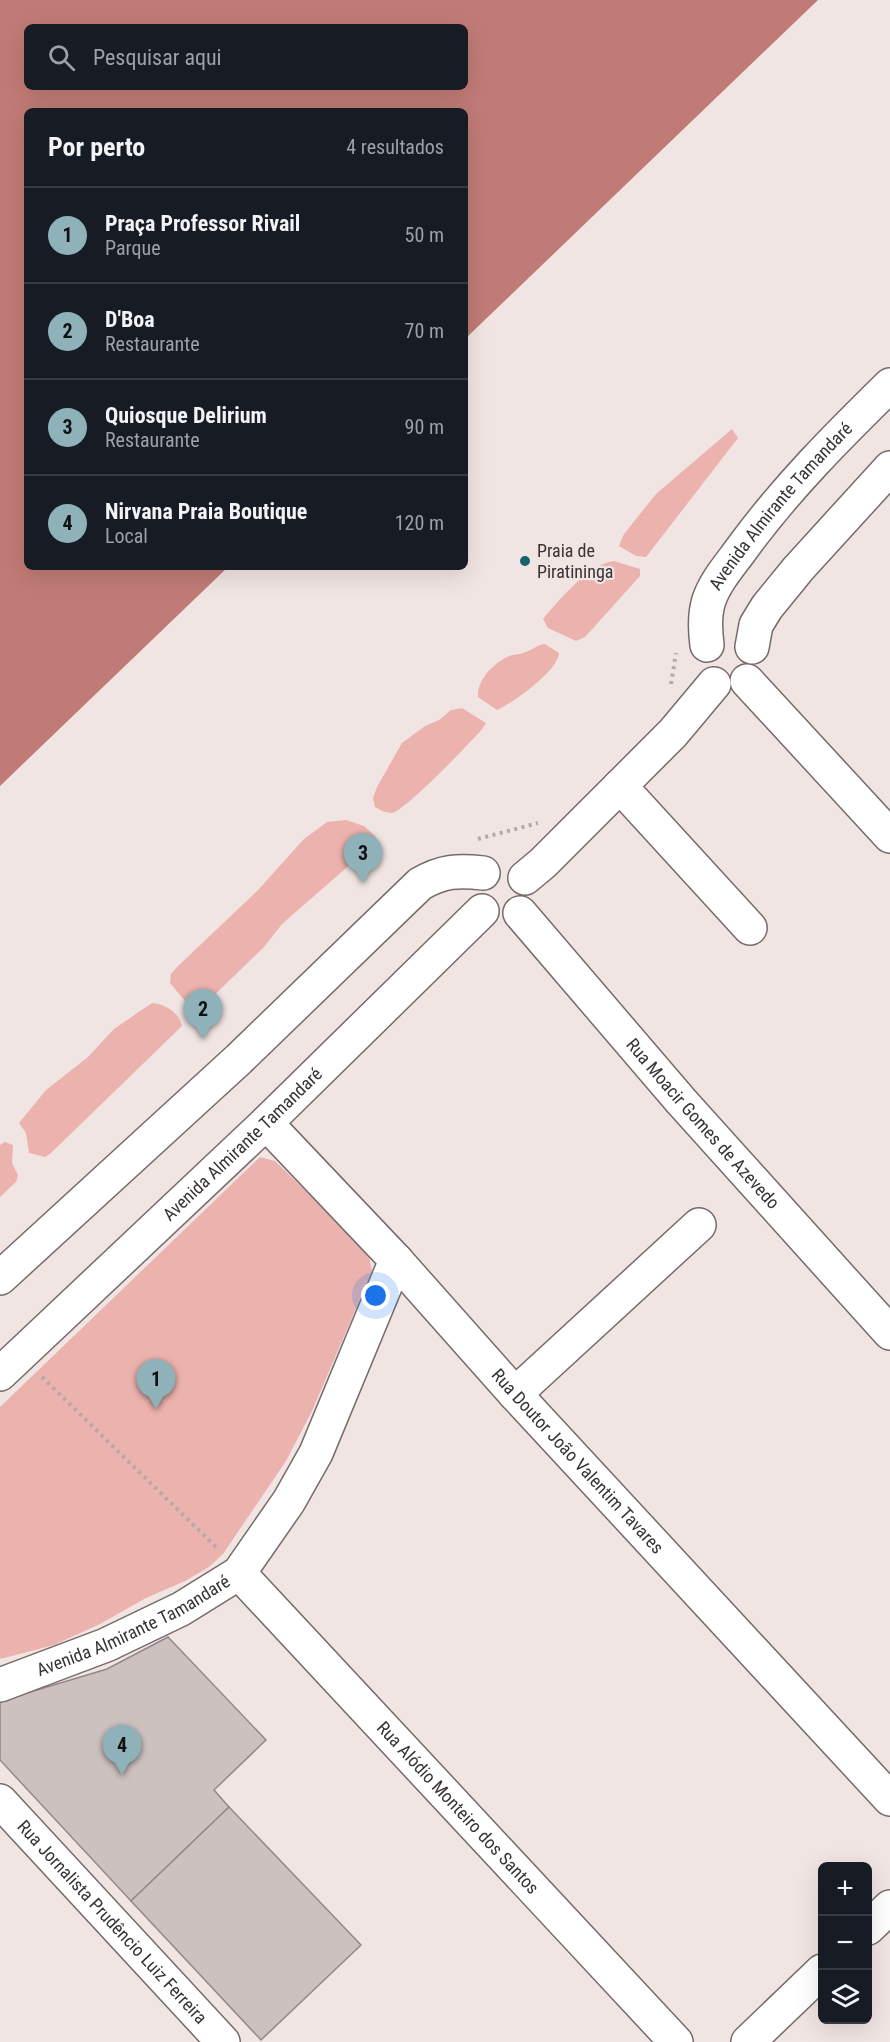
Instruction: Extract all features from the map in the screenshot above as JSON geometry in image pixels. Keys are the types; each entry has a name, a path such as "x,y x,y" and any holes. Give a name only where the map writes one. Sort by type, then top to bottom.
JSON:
{"street":[{"name":"Avenida Almirante Tamandaré","path":"692,643 705,616 708,603 726,570 764,518 822,452 890,385"},
{"path":"752,647 740,636 731,634 692,643 702,661 703,668 714,684 734,688 747,681 756,665 752,647 756,625 767,608 798,569 890,468"},
{"path":"747,681 890,836"},
{"path":"525,878 543,863 673,733 714,684"},
{"path":"620,786 750,928"},
{"path":"505,866 513,868 525,878 529,892 525,907 505,920 497,919 483,911 475,897 478,880 489,869 505,866"},
{"path":"0,1278 239,1059 420,884 438,874 459,870 483,873"},
{"name":"Avenida Almirante Tamandaré","path":"10,1365 266,1123 483,911"},
{"name":"Rua Moacir Gomes de Azevedo","path":"519,913 681,1101 890,1333"},
{"name":"Rua Doutor João Valentim Tavares","path":"266,1123 396,1260 515,1394 890,1799"},
{"path":"515,1394 699,1225"},
{"name":"Avenida Almirante Tamandaré","path":"0,1685 106,1645 181,1609 239,1573 289,1501 315,1453 396,1260"},
{"name":"Rua Alódio Monteiro dos Santos","path":"239,1573 676,2042"},
{"name":"Rua Jornalista Prudêncio Luiz Ferreira","path":"0,1801 224,2042"},
{"path":"872,1923 890,1907"},
{"path":"748,2042 818,1975"}],"path":[{"path":"671,686 692,643"},
{"path":"470,841 543,821"},
{"path":"10,1365 223,1554 239,1573"}],"shaded area":[{"path":"0,0 818,0 468,336 468,108 24,108 24,570 225,570 0,786"},
{"path":"732,429 738,438 646,557 636,556 619,546 624,534 656,494"},
{"path":"614,561 640,569 640,576 585,637 576,641 548,628 543,619 566,593 594,569"},
{"path":"545,644 559,653 551,669 534,686 497,710 478,697 483,678 498,663 509,656 521,654"},
{"path":"462,708 486,723 483,728 410,801 392,813 375,807 373,798 377,787 402,743 451,710"},
{"path":"346,820 364,826 376,837 368,849 282,924 264,947 202,1007 193,1010 170,983 171,974 258,890 304,839 327,822"},
{"path":"152,1003 171,1010 178,1017 182,1026 51,1153 45,1157 29,1153 26,1133 19,1123 46,1090 88,1057 114,1029"},
{"path":"5,1142 13,1145 12,1163 18,1175 16,1182 0,1197 0,1145"},
{"path":"260,1157 275,1161 368,1252 372,1271 312,1411 286,1461 223,1554 209,1567 100,1624 54,1645 0,1659 0,1407"}],"building":[{"path":"168,1637 266,1740 214,1790 229,1807 131,1901 0,1760 0,1701 107,1669"},
{"path":"229,1807 361,1945 261,2040 131,1901"}],"place":[{"name":"Praia de Piratininga","path":"525,561"},
{"name":"Quiosque Delirium","path":"363,883"},
{"name":"D'Boa","path":"203,1039"},
{"name":"Praça Professor Rivail","path":"156,1409"},
{"name":"Nirvana Praia Boutique","path":"122,1775"}]}
